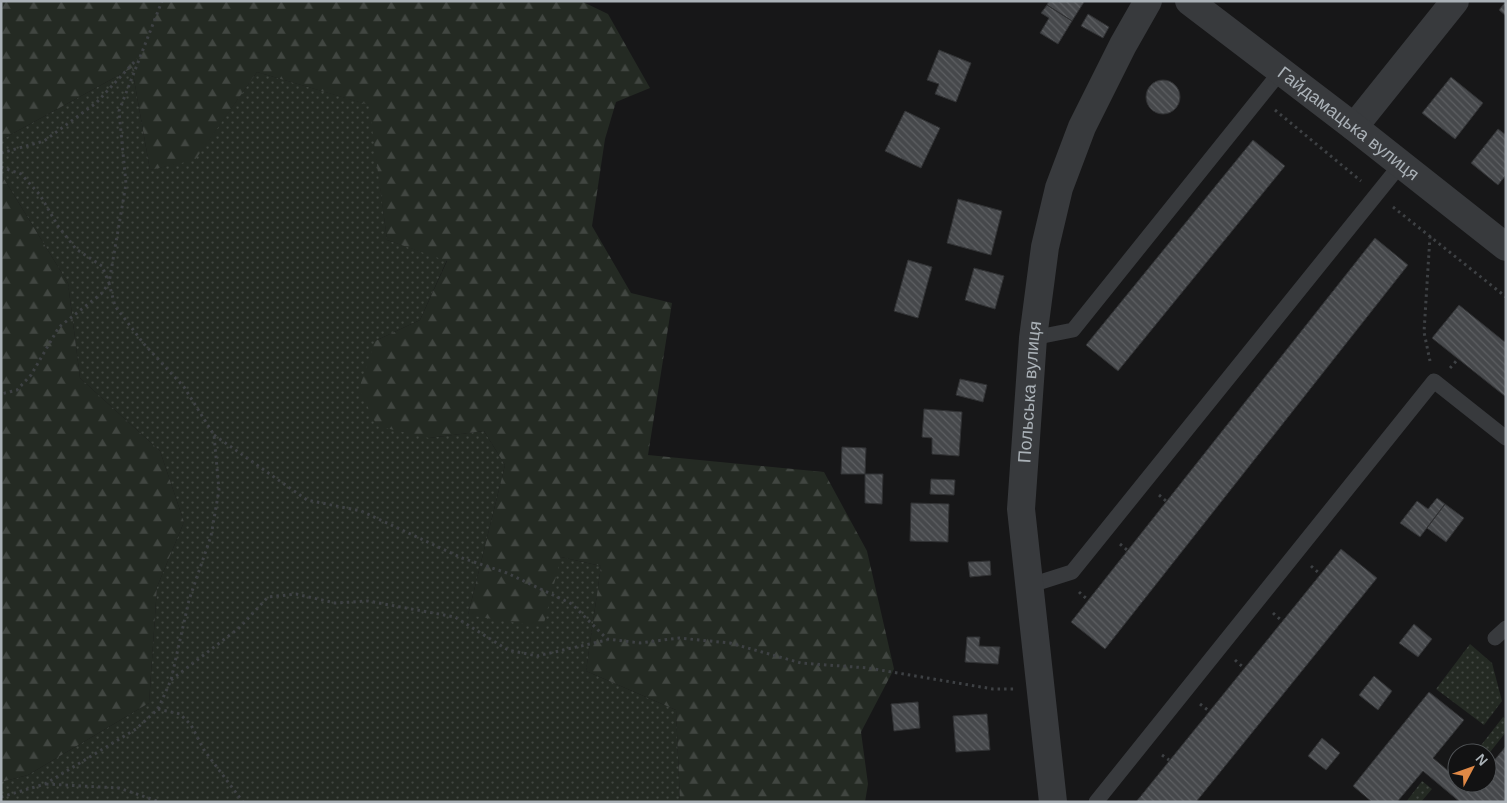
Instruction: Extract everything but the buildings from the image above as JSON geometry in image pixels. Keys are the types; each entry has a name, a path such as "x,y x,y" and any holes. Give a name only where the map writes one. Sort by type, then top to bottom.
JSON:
{"street":[{"name":"Польська вулиця","path":"1053,802 1039,688 1021,509 1032,338 1046,247 1059,188 1082,127 1123,45 1148,1"},
{"name":"Гайдамацька вулиця","path":"1189,1 1354,127 1506,247"},
{"path":"1354,127 1455,1"}],"lane":[{"path":"1032,338 1073,330 1281,71"},
{"path":"1028,586 1072,572 1401,164"},
{"path":"1096,802 1434,381 1506,438"}],"path":[{"path":"1,394 17,390 31,375 59,327 101,294 110,283 126,184 118,111 162,1"},
{"path":"1,153 44,140 96,103 140,57"},
{"path":"1,167 21,174 40,195 58,226 76,249 102,266 110,283 115,306 144,344 184,387 214,435 307,500 361,511 462,558 507,573 572,604 607,640"},
{"path":"1430,236 1424,332 1434,381"},
{"path":"1,797 46,784 136,729 158,710 171,680 189,600 211,536 219,490 214,435"},
{"path":"171,680 239,628 268,596 296,594 335,603 368,601 456,617 508,650 537,656 607,640 640,643 679,638 730,643 801,663 868,668 993,689 1039,688"},
{"path":"158,710 180,714 191,725 204,750 243,802"},
{"path":"46,784 119,788 160,802"}],"green space":[{"path":"1,1 581,1 608,14 650,88 616,102 605,139 592,226 631,293 672,303 648,455 824,472 867,551 894,669 861,732 868,784 865,802 680,802 676,710 586,671 601,566 561,557 543,627 468,615 505,465 484,431 429,438 377,426 359,389 375,341 420,320 447,261 387,240 369,105 257,72 195,160 150,170 132,68 1,140"},
{"path":"132,68 150,170 195,159 257,72 370,105 387,240 447,260 420,320 375,341 429,438 484,431 505,465 468,615 561,557 601,566 586,671 676,710 680,802 1,802 1,782 28,775 149,703 157,587 184,522 160,451 80,378 68,283 1,174 1,140"},
{"path":"1,174 68,283 80,378 160,451 184,522 157,587 149,703 28,775 1,782"},
{"path":"1470,644 1492,663 1502,701 1484,725 1436,689"},
{"path":"1503,717 1506,719 1506,732 1497,743 1483,743"},
{"path":"1422,781 1432,789 1421,802 1406,802"}]}
